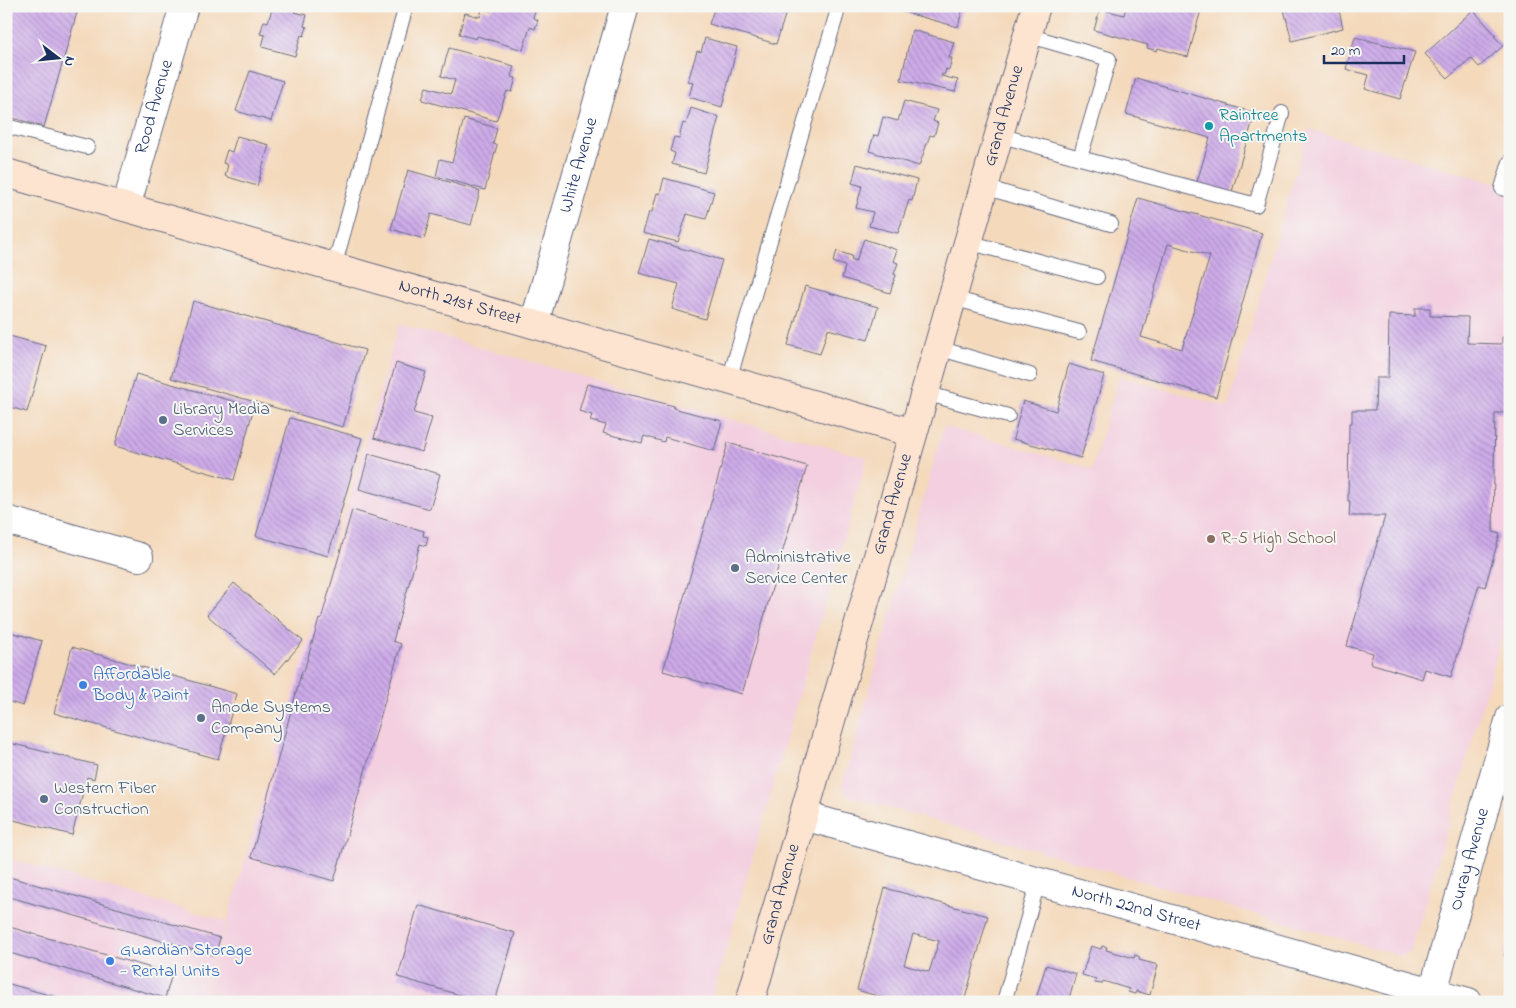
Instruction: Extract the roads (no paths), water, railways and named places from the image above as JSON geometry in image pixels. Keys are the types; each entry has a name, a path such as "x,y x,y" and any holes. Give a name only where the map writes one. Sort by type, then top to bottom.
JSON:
{"street":[{"name":"Rood Avenue","path":"126,207 184,6"},
{"name":"White Avenue","path":"534,324 625,6"},
{"name":"Grand Avenue","path":"750,1002 1036,6"},
{"name":"North 21st Street","path":"6,173 913,433"},
{"path":"6,520 139,557"},
{"name":"Ouray Avenue","path":"1431,997 1510,718"},
{"name":"North 22nd Street","path":"804,816 1431,997 1468,1002"}],"lane":[{"path":"334,267 406,6"},
{"path":"729,380 839,6"},
{"path":"1027,35 1109,59 1080,158"},
{"path":"999,135 1256,205 1282,113"},
{"path":"6,126 86,147"},
{"path":"1510,162 1502,188 1510,190"},
{"path":"984,187 1111,224"},
{"path":"968,242 1097,277"},
{"path":"952,298 1079,332"},
{"path":"938,348 1030,375"},
{"path":"925,393 1008,416"},
{"path":"1004,1002 1038,882"}],"place":[{"name":"Raintree Apartments","path":"1209,126"},
{"name":"Library Media Services","path":"163,420"},
{"name":"R-5 High School","path":"1211,539"},
{"name":"Administrative Service Center","path":"735,568"},
{"name":"Affordable Body & Paint","path":"83,685"},
{"name":"Anode Systems Company","path":"201,718"},
{"name":"Western Fiber Construction","path":"44,799"},
{"name":"Guardian Storage - Rental Units","path":"110,961"}]}
